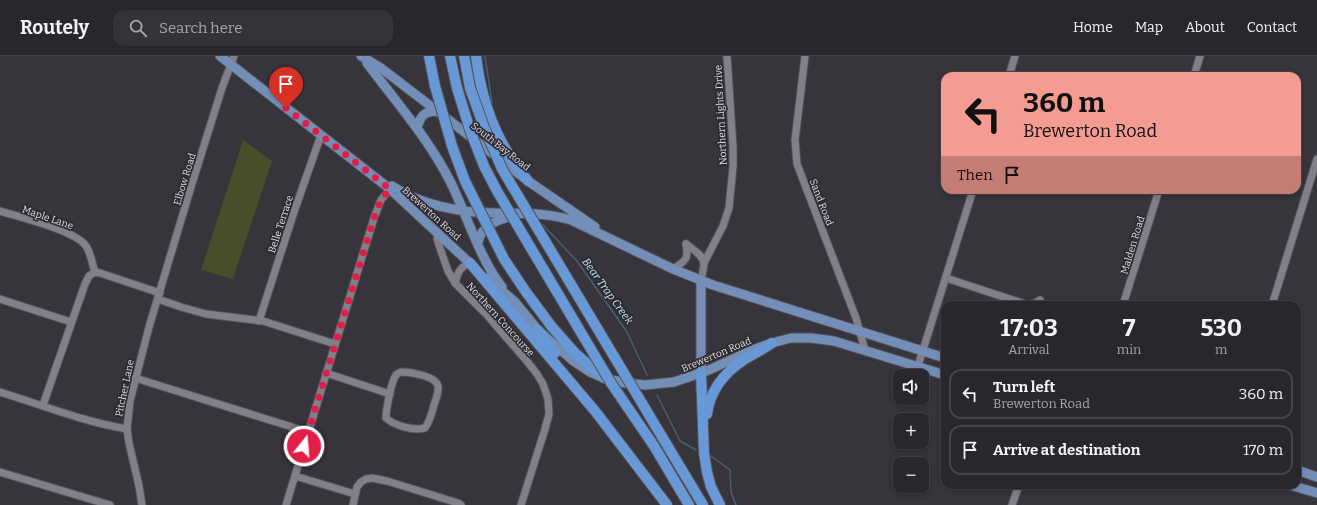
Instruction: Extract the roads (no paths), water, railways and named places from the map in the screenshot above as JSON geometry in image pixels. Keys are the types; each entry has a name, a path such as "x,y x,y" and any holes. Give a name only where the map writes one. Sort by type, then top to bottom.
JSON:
{"highway":[{"path":"429,56 434,86 452,146 465,181 504,259 552,327 575,353 604,378"},
{"path":"450,56 457,88 470,130 484,166 497,191 611,382 654,446 689,505"},
{"path":"464,56 470,88 484,127 502,168 703,505"},
{"path":"476,56 485,103 492,121 509,155 528,181"},
{"path":"470,263 595,411"},
{"path":"538,330 595,411 667,505"},
{"path":"704,436 708,403 714,390 730,371 772,342"},
{"path":"701,373 707,472 711,487 720,505"}],"main road":[{"name":"Brewerton Road","path":"220,56 233,60 321,135 394,190 470,263 514,302 538,330 572,360 590,372 604,378 625,383 645,385 674,382 701,373 772,342 790,338 811,338 834,341 941,374"},
{"name":"South Bay Road","path":"363,58 381,68 561,205 626,247"},
{"name":"South Bay Road","path":"363,58 417,128 447,177 485,258 499,283 514,302"},
{"path":"417,128 420,118 425,114 431,111 438,112"},
{"name":"Brewerton Road","path":"394,190 428,202 464,211 548,214 571,220 673,269 701,280 941,357"},
{"path":"478,242 479,236 485,228 493,222 519,214"},
{"path":"701,280 701,373"},
{"path":"1301,471 1317,477"},
{"path":"1301,488 1317,493"}],"street":[{"name":"Northern Lights Drive","path":"701,280 704,263 722,228 729,208 733,147 726,56"},
{"name":"Sand Road","path":"805,56 795,140 797,164 860,331 865,350"},
{"path":"1009,72 1014,56"},
{"path":"1195,72 1200,56"},
{"name":"Elbow Road","path":"159,296 220,94 233,60"},
{"name":"Belle Terrace","path":"259,321 294,212 321,135"},
{"path":"1273,301 1317,159"},
{"path":"286,505 374,218 381,200 394,190"},
{"path":"918,366 972,194"},
{"name":"Malden Road","path":"1124,301 1158,194"},
{"name":"Maple Lane","path":"0,211 66,233 81,241 86,247 95,272"},
{"name":"Northern Concourse","path":"438,233 437,239 441,252 448,271 455,283 487,314 537,374 548,399 549,414 521,505"},
{"path":"673,269 686,259 688,253 686,244 696,252 704,263"},
{"name":"Northern Concourse","path":"455,283 461,267 470,263"},
{"path":"43,405 84,284 89,276 95,272 159,296 181,307 206,314 259,321 335,344"},
{"path":"946,278 1016,301"},
{"name":"Pitcher Lane","path":"142,505 127,429 130,401 135,378 159,296"},
{"path":"0,299 71,322"},
{"path":"402,372 421,375 434,380 438,384 438,392 428,424 425,428 420,430 409,428 386,418 390,394 395,376 402,372"},
{"path":"326,373 390,394"},
{"path":"135,378 308,432"},
{"path":"0,392 107,425 127,429"},
{"path":"0,472 110,505"},
{"path":"295,476 355,494"},
{"path":"353,505 357,487 361,482 372,478 458,502 461,505"},
{"path":"1012,505 1017,489"}],"waterway":[{"name":"Bear Trap Creek","path":"485,56 492,103"},
{"name":"Bear Trap Creek","path":"543,225 577,261 627,332 647,375"},
{"name":"Bear Trap Creek","path":"657,395 680,441 696,450"},
{"name":"Bear Trap Creek","path":"711,456 730,470 731,492 736,505"}]}
